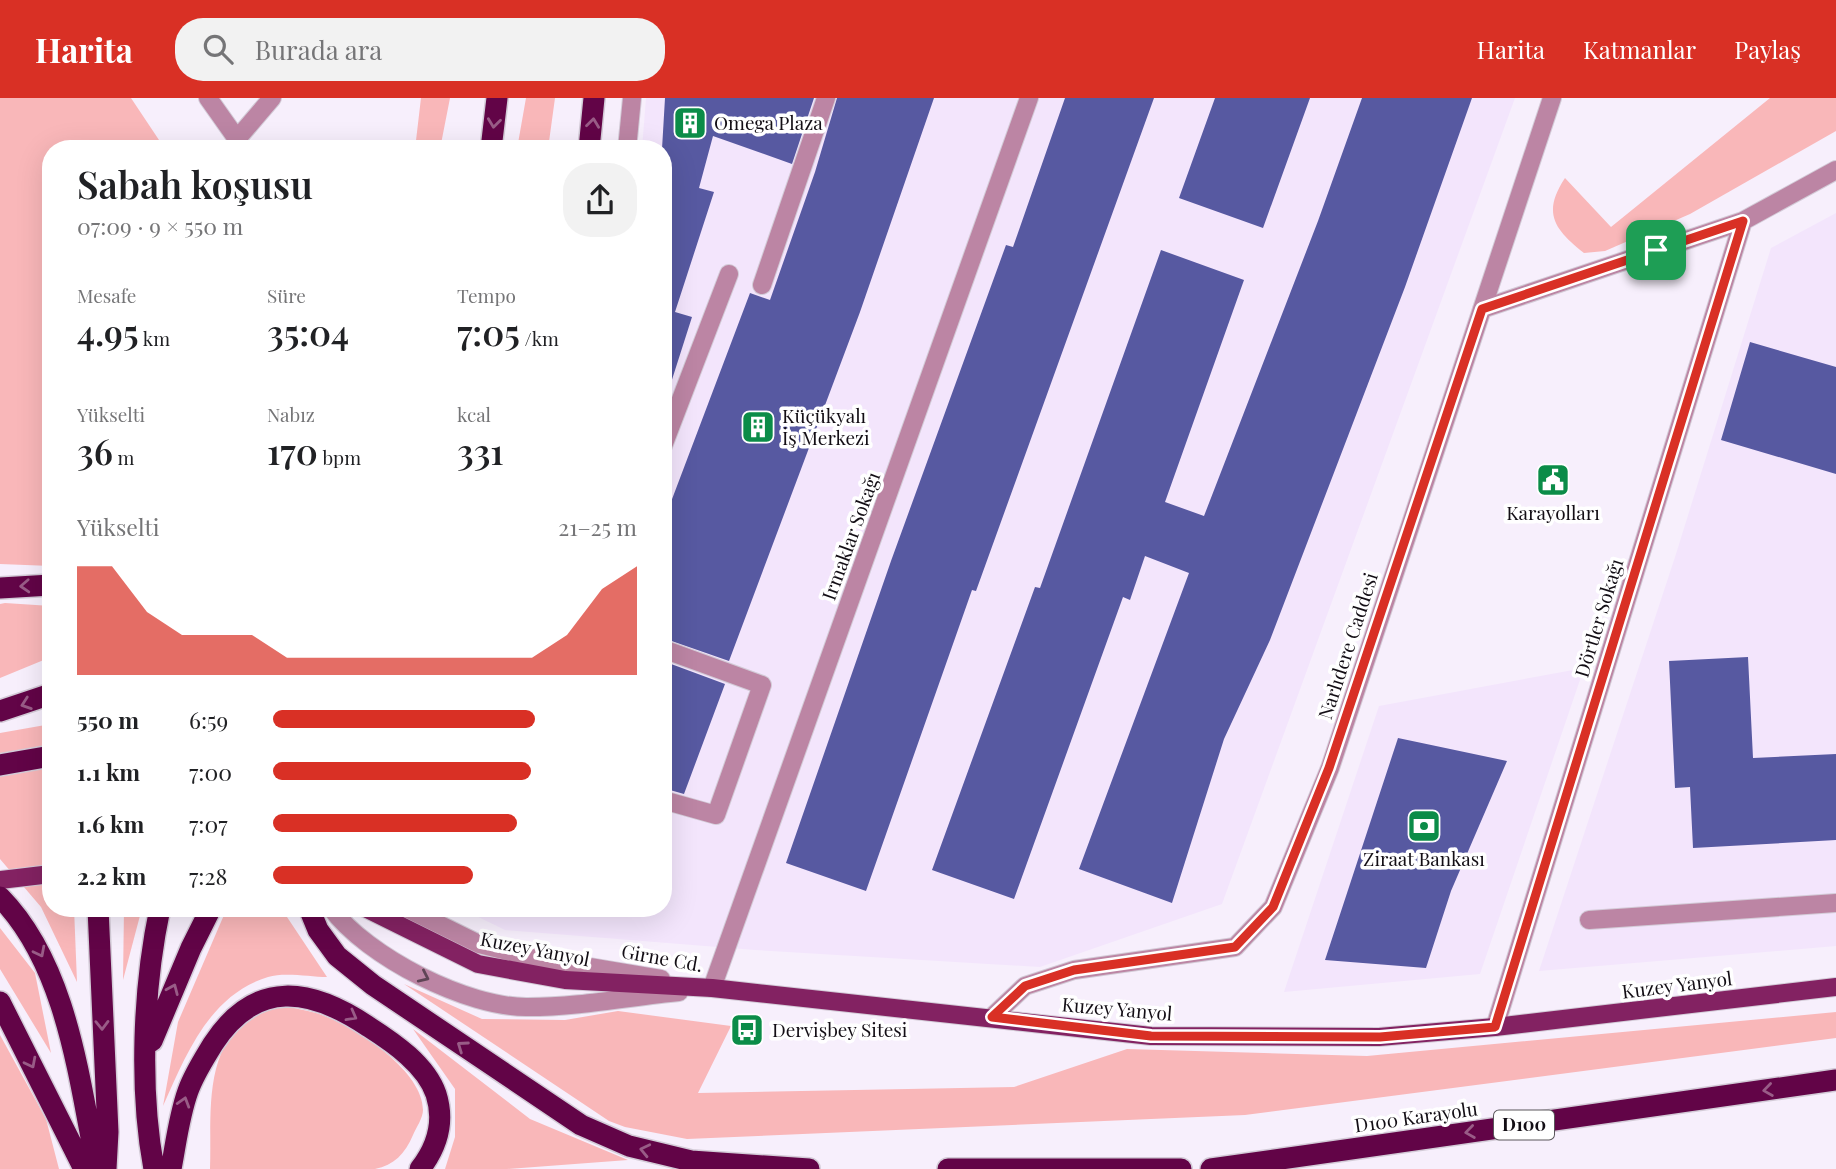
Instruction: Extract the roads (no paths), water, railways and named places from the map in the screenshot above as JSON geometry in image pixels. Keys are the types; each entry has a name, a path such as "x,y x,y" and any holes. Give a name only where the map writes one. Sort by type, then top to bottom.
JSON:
{"highway":[{"path":"492,140 497,98"},
{"path":"590,140 594,98"},
{"path":"0,588 42,586"},
{"path":"0,711 42,697"},
{"path":"0,765 42,758"},
{"path":"0,897 22,922 41,953 62,1009 97,1169"},
{"path":"98,917 108,1132 106,1169"},
{"path":"154,1169 146,1105 151,952 158,917"},
{"path":"147,1052 206,917"},
{"path":"313,917 318,930 337,956 373,985 581,1125 629,1146 691,1161 809,1169"},
{"path":"171,1169 188,1089 219,1035 240,1012 253,1004 291,995 323,1001 362,1022 410,1058 426,1076 435,1093 439,1124 432,1153 420,1169"},
{"path":"0,1002 84,1169"},
{"name":"D100 Karayolu","path":"1211,1169 1836,1080"},
{"path":"948,1169 1181,1169"}],"main road":[{"path":"0,880 42,875"},
{"name":"Kuzey Yanyol","path":"383,917 478,964 565,981 712,988 1151,1036 1380,1037 1495,1027 1836,987"}],"street":[{"path":"208,98 235,140"},
{"path":"241,140 272,98"},
{"path":"628,140 632,98"},
{"path":"762,285 826,98"},
{"name":"Irmaklar Sokağı","path":"712,988 1029,98"},
{"name":"Narlıdere Caddesi","path":"992,1017 1025,986 1074,970 1235,947 1273,907 1329,768 1552,98"},
{"path":"1482,309 1743,221 1836,170"},
{"name":"Dörtler Sokağı","path":"1495,1027 1743,221"},
{"path":"672,423 729,274"},
{"path":"672,652 762,685 716,815 672,803"},
{"path":"1589,920 1836,903"},
{"path":"339,917 354,935 388,959 456,992 496,1002 527,1007 712,988"},
{"name":"Girne Cd.","path":"424,917 479,944 536,958 712,988"}],"place":[{"name":"Omega Plaza","path":"690,123"},
{"name":"Küçükyalı İş Merkezi","path":"758,427"},
{"name":"Karayolları","path":"1553,480"},
{"name":"Ziraat Bankası","path":"1424,826"},
{"name":"Dervişbey Sitesi","path":"747,1030"}]}
